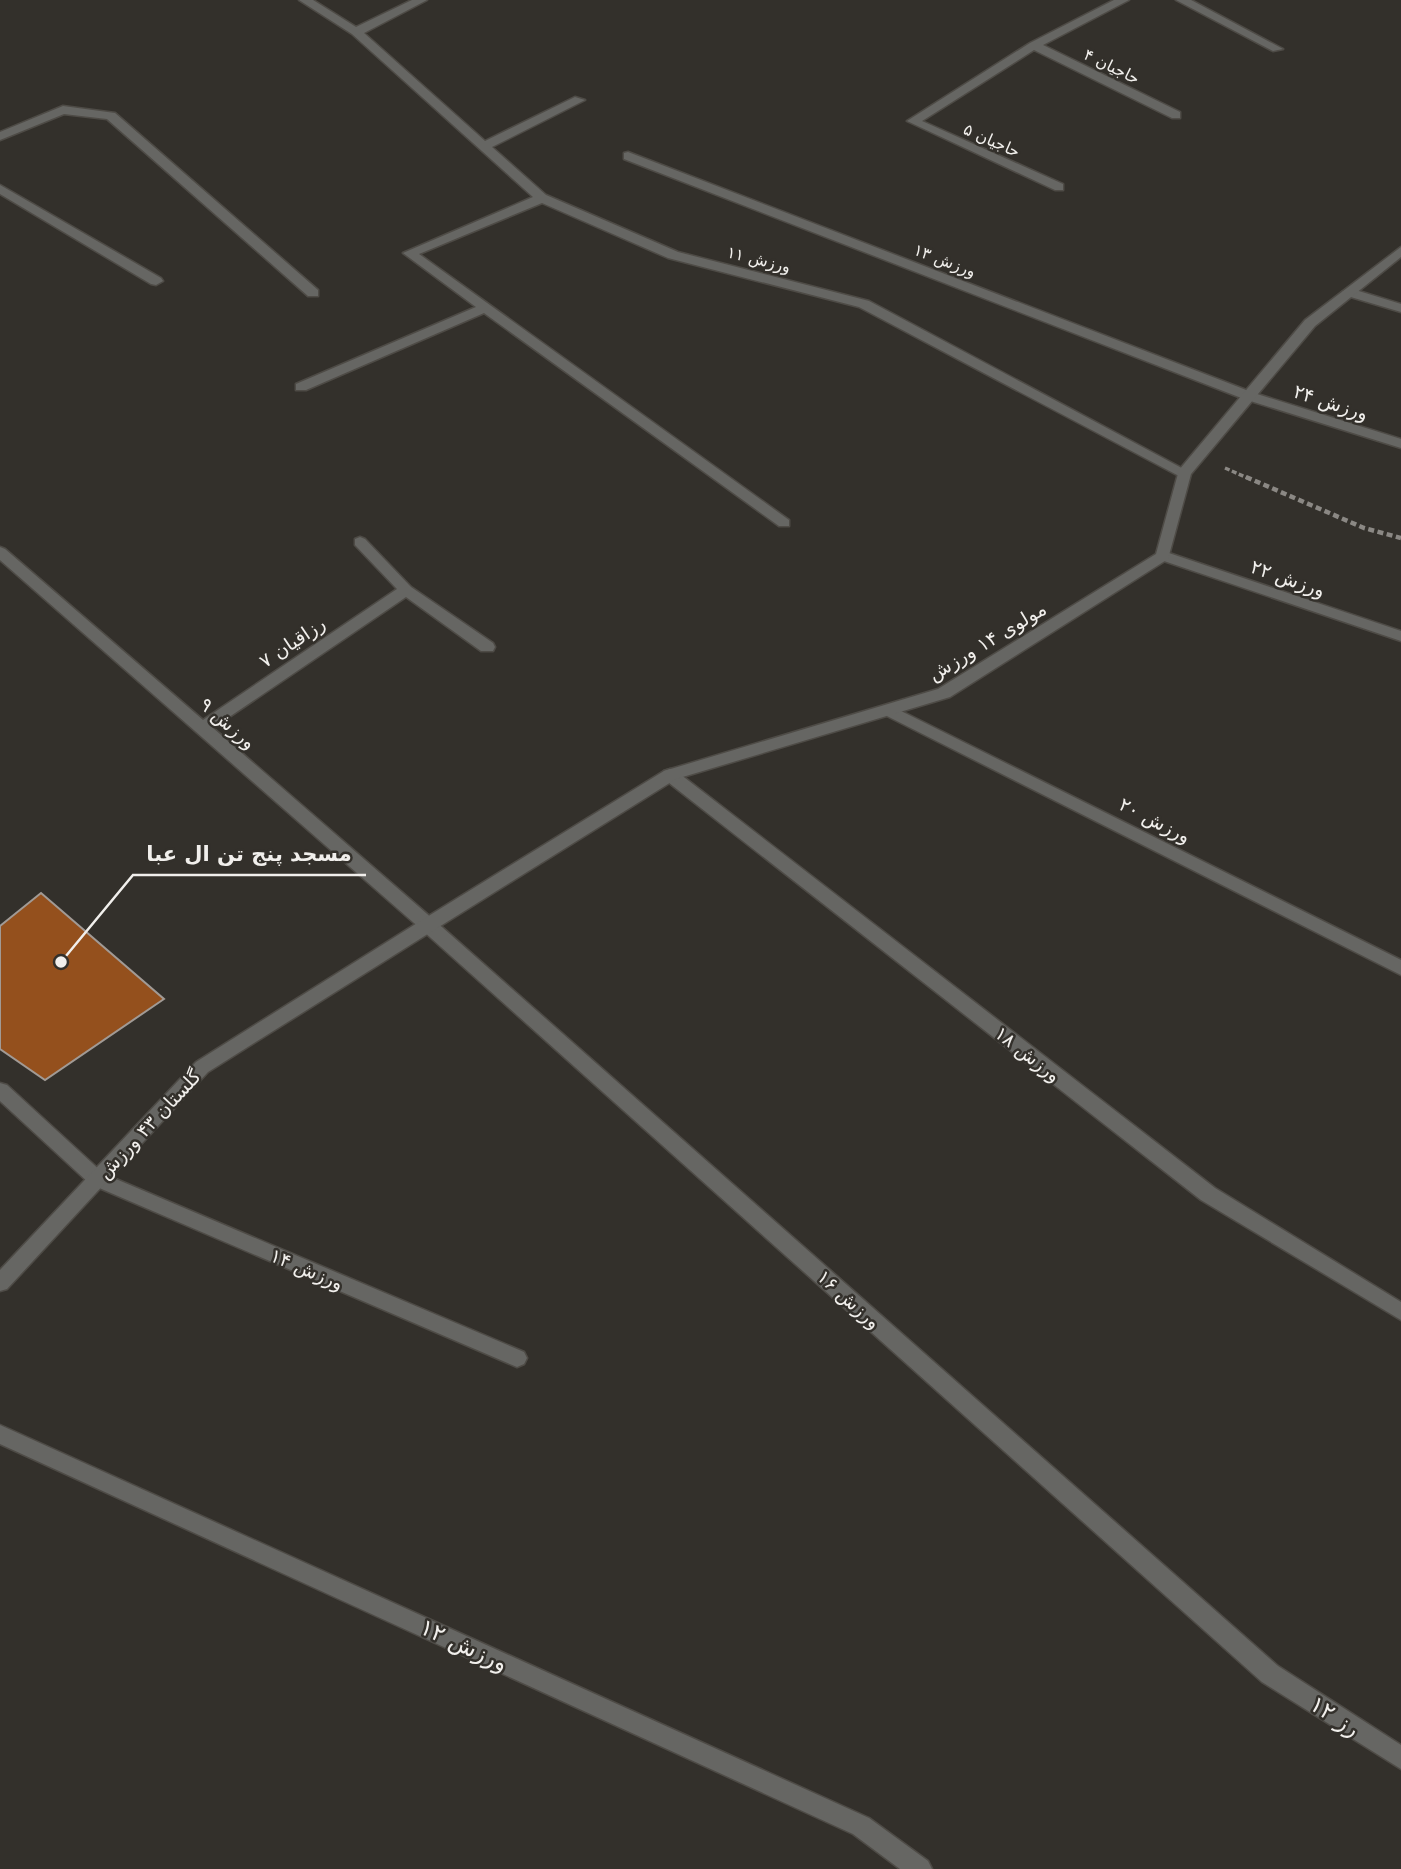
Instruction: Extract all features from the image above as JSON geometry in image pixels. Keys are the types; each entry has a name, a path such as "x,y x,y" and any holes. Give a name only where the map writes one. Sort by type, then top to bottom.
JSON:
{"street":[{"name":"ورزش ۱۱","path":"304,0 356,33 542,198 673,255 864,304 1184,474"},
{"path":"356,33 421,0"},
{"path":"1091,0 1104,7"},
{"path":"1034,45 1104,7 1123,0"},
{"path":"1182,0 1277,49"},
{"name":"حاجیان ۴","path":"1034,45 1176,115"},
{"name":"حاجیان ۵","path":"1034,45 913,121 1059,187"},
{"path":"484,146 579,100"},
{"path":"0,136 63,110 111,116 313,293"},
{"name":"ورزش ۱۳","path":"628,156 1249,396"},
{"path":"0,189 156,281"},
{"path":"542,198 410,253 784,523"},
{"path":"1163,556 1184,474 1198,456 1310,323 1401,251"},
{"path":"1349,292 1401,308"},
{"path":"301,387 484,308"},
{"name":"ورزش ۲۴","path":"1249,396 1401,444"},
{"path":"360,542 406,590 487,648"},
{"name":"ورزش ۹","path":"0,552 428,925"},
{"name":"ورزش ۲۲","path":"1163,556 1401,636"},
{"name":"مولوی ۱۴ ورزش","path":"428,925 670,775 944,693 1163,556"},
{"name":"رزاقیان ۷","path":"202,728 406,590"},
{"name":"ورزش ۲۰","path":"889,710 1401,968"},
{"name":"ورزش ۱۸","path":"670,775 1208,1194 1401,1312"},
{"name":"گلستان ۴۳ ورزش","path":"0,1283 202,1067 428,925"},
{"name":"ورزش ۱۶","path":"428,925 1270,1674"},
{"name":"ورزش ۱۴","path":"0,1090 97,1179 517,1358"},
{"name":"ورزش ۱۲","path":"0,1434 860,1826 920,1869"},
{"name":"رز ۱۲","path":"1270,1674 1401,1758"}],"path":[{"path":"1198,456 1364,528 1401,538"}],"building":[{"path":"41,893 164,999 45,1080 0,1049 0,926"}],"place":[{"name":"مسجد پنج تن ال عبا","path":"61,962"}]}
